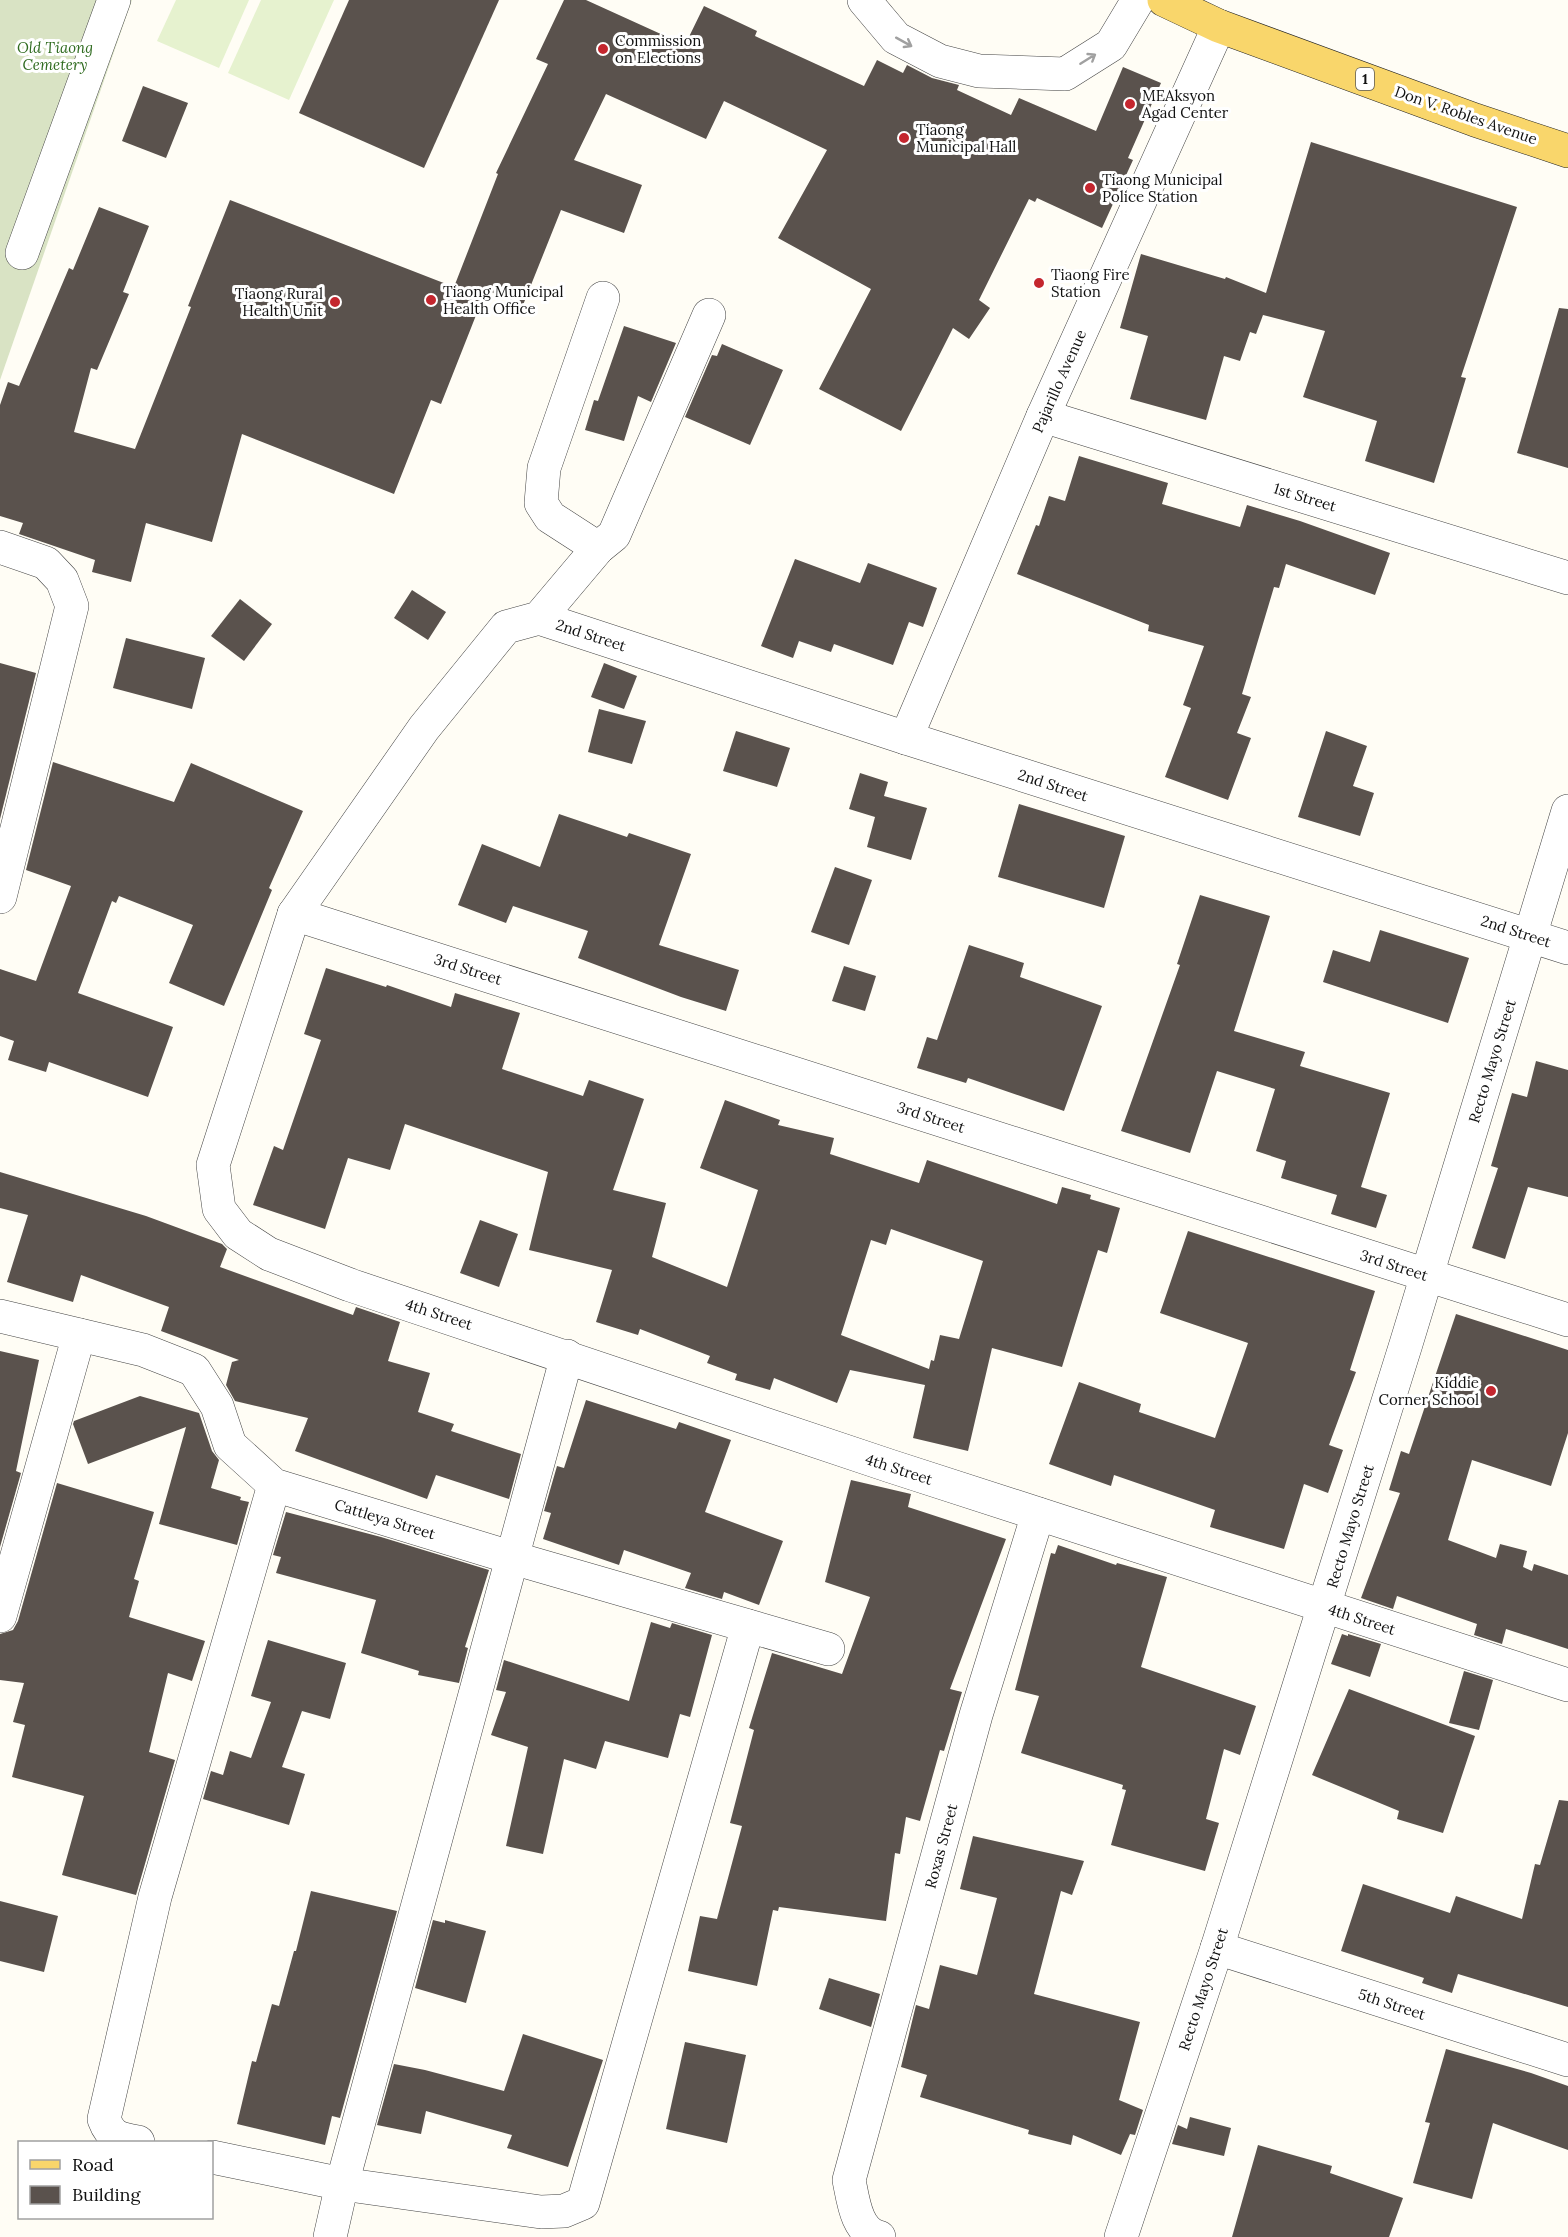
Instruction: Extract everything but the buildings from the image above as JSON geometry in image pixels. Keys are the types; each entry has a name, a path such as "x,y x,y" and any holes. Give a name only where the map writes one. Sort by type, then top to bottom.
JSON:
{"main road":[{"name":"Don V. Robles Avenue","path":"1164,0 1219,26 1475,120 1568,151"}],"street":[{"path":"22,253 114,0"},
{"path":"864,0 896,38 940,61 979,71 1065,74 1111,45 1138,0"},
{"name":"Pajarillo Avenue","path":"906,738 1043,416 1219,26"},
{"path":"598,548 550,517 541,502 544,468 603,298"},
{"path":"539,618 598,548 614,535 709,315"},
{"name":"1st Street","path":"1043,416 1568,578"},
{"path":"0,547 46,563 62,580 72,606 0,897"},
{"name":"2nd Street","path":"539,618 906,738 1568,948"},
{"name":"4th Street","path":"539,618 506,627 424,728 294,914 213,1165 219,1209 238,1234 269,1254 350,1285 890,1466 1568,1685"},
{"name":"Recto Mayo Street","path":"1121,2237 1217,1948 1324,1607 1428,1275 1568,812"},
{"name":"3rd Street","path":"294,914 1568,1320"},
{"name":"Cattleya Street","path":"0,1316 143,1350 194,1370 217,1406 230,1444 274,1485 513,1558 828,1649"},
{"path":"0,1616 79,1335"},
{"path":"330,2237 342,2184 567,1356"},
{"path":"132,2141 119,2139 108,2130 104,2119 155,1897 274,1485"},
{"name":"Roxas Street","path":"879,2237 872,2235 856,2215 849,2180 976,1715 1038,1514"},
{"path":"213,2157 342,2184 541,2212 564,2211 583,2203 748,1626"},
{"name":"5th Street","path":"1217,1948 1568,2060"}],"green space":[{"name":"Old Tiaong Cemetery","path":"0,0 132,0 0,380"},
{"path":"176,0 249,0 219,68 157,41"},
{"path":"261,0 334,0 289,100 228,73"}],"place":[{"name":"Commission on Elections","path":"603,49"},
{"name":"MEAksyon Agad Center","path":"1130,104"},
{"name":"Tiaong Municipal Hall","path":"904,138"},
{"name":"Tiaong Municipal Police Station","path":"1090,188"},
{"name":"Tiaong Fire Station","path":"1039,283"},
{"name":"Tiaong Municipal Health Office","path":"431,300"},
{"name":"Tiaong Rural Health Unit","path":"335,302"},
{"name":"Kiddie Corner School","path":"1491,1391"}]}
